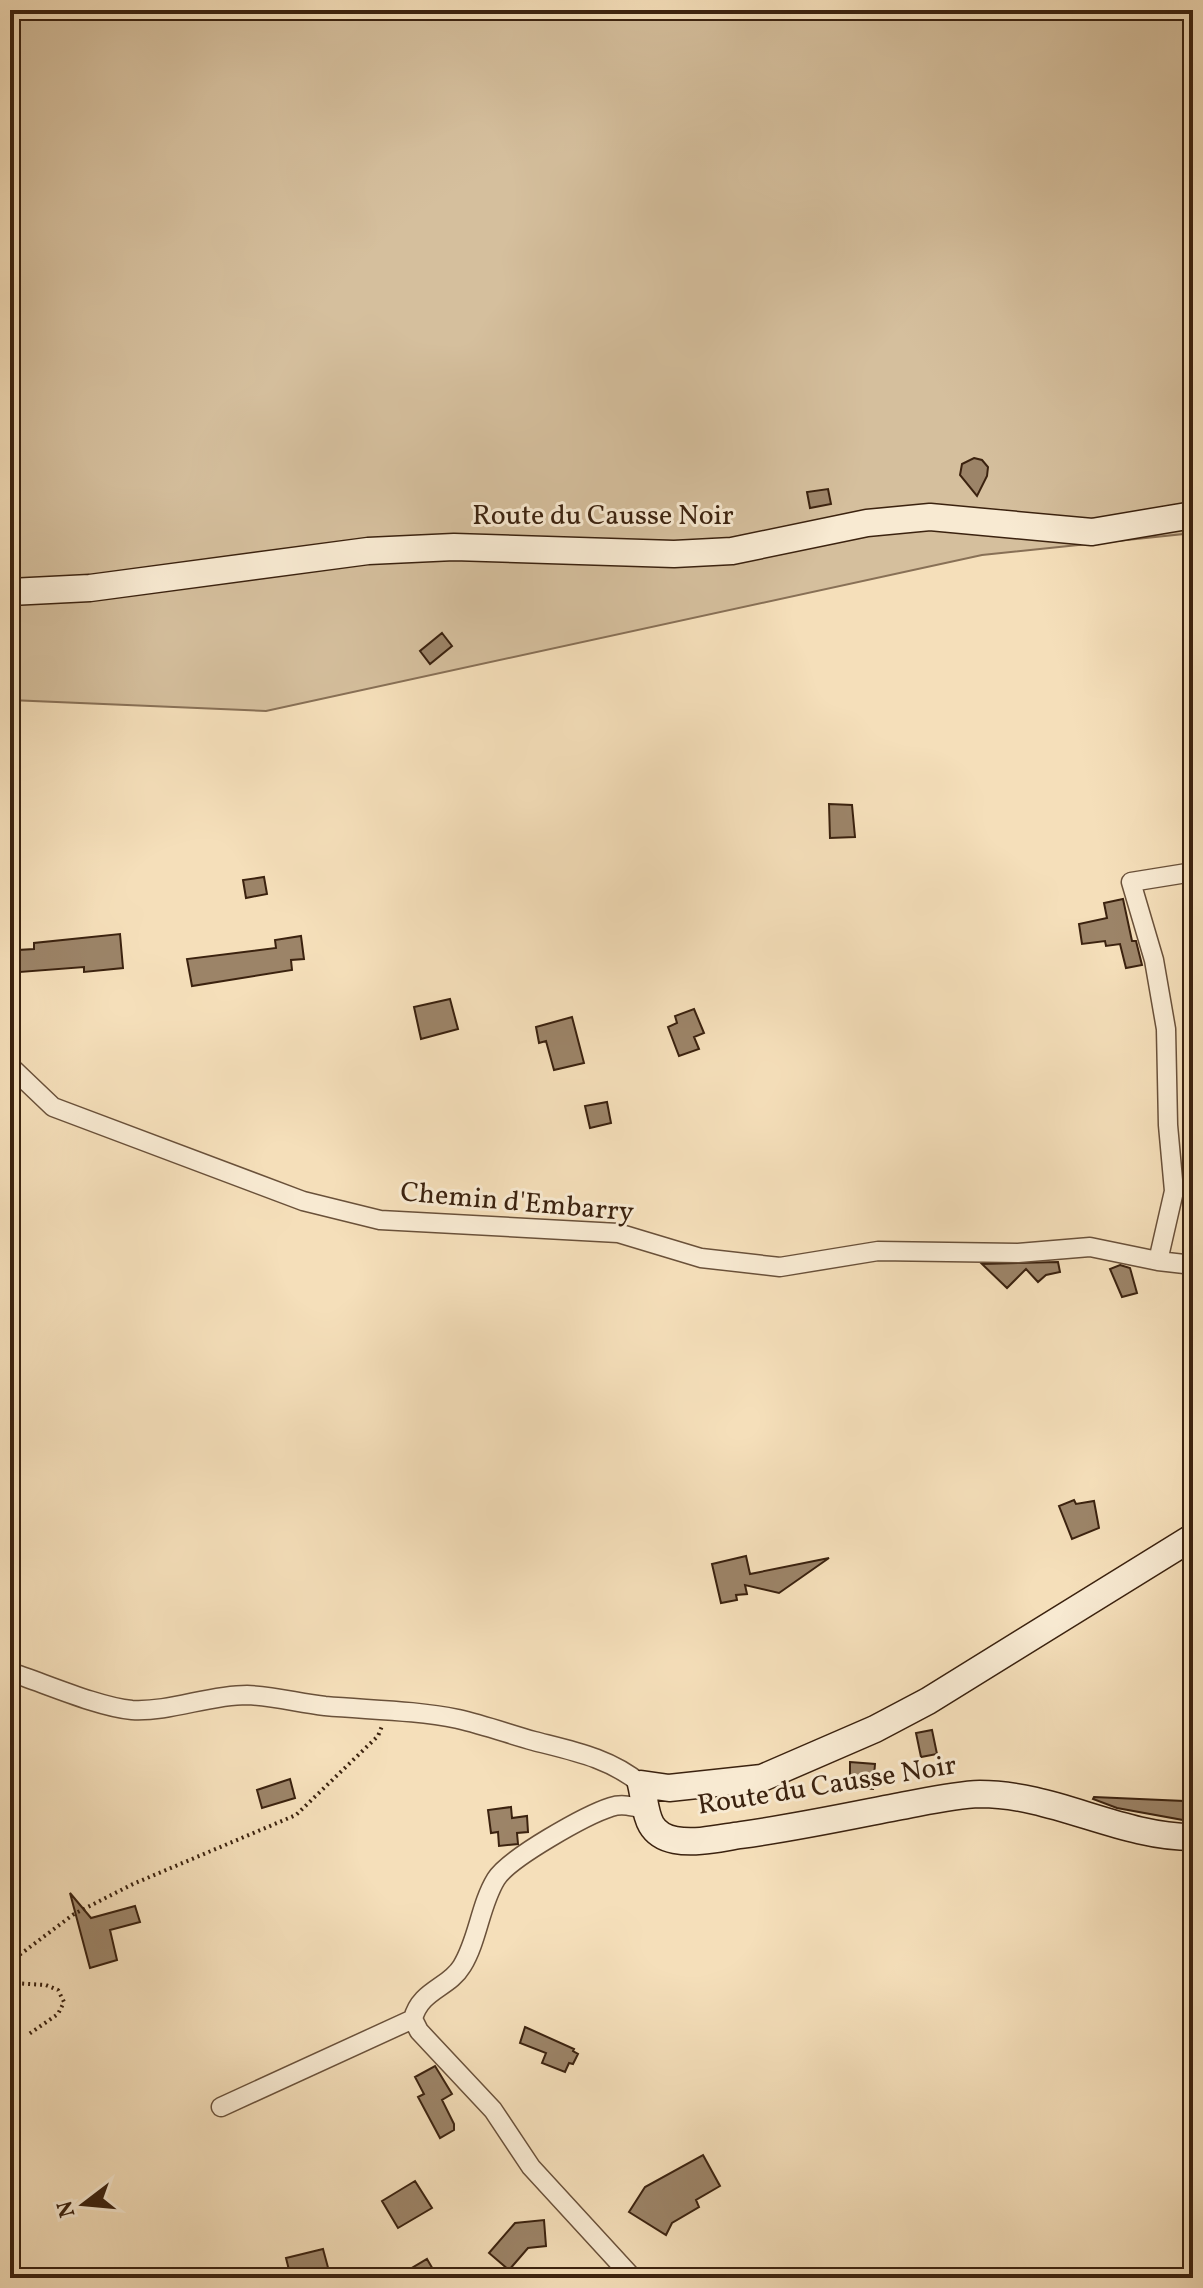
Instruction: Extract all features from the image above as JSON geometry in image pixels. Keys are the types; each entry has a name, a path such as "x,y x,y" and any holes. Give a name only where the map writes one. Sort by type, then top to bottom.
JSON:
{"street":[{"name":"Route du Causse Noir","path":"10,592 90,588 368,551 454,547 674,554 732,551 867,523 930,517 1092,532 1193,515"},
{"path":"1158,1261 1174,1191 1168,1125 1166,1029 1154,960 1131,882 1193,872"},
{"name":"Chemin d'Embarry","path":"10,1066 53,1107 303,1201 380,1220 618,1233 701,1258 780,1267 878,1251 1018,1253 1090,1247 1193,1265"},
{"name":"Route du Causse Noir","path":"1193,1537 928,1701 875,1729 762,1778 669,1788 641,1784 649,1826 659,1835 674,1840 696,1841 757,1833 947,1797 993,1795 1020,1796 1162,1835 1193,1837"},
{"path":"10,1672 130,1710 163,1709 213,1697 246,1695 324,1706 389,1708 460,1719 594,1756 626,1772 641,1784"},
{"path":"632,2277 531,2167 493,2110 419,2031 413,2019 416,2005 462,1968 496,1878 512,1862 612,1807 628,1805 647,1810"},
{"path":"221,2107 413,2019"}],"path":[{"path":"29,2034 58,2014 64,2002 58,1990 46,1985 14,1983 10,1972 14,1959 74,1914 133,1884 296,1815 378,1736 389,1708"}],"shaded area":[{"path":"10,10 1193,10 1193,533 982,555 266,711 10,700"}],"building":[{"path":"974,458 982,460 988,467 977,496 960,475 962,464"},
{"path":"828,489 831,504 810,508 807,492"},
{"path":"442,633 452,646 430,664 420,651"},
{"path":"829,804 852,805 855,837 830,838"},
{"path":"264,877 267,894 246,898 243,880"},
{"path":"1123,899 1132,941 1136,941 1142,965 1126,968 1120,944 1106,946 1105,941 1082,944 1079,924 1107,918 1104,903"},
{"path":"120,934 123,968 84,972 84,967 20,972 18,950 34,949 34,943"},
{"path":"301,936 304,959 291,960 292,970 192,986 187,959 276,948 275,940"},
{"path":"450,999 458,1029 421,1039 414,1007"},
{"path":"694,1009 704,1033 694,1037 699,1049 679,1056 668,1027 677,1023 675,1016"},
{"path":"572,1017 584,1063 554,1070 546,1041 539,1043 536,1027"},
{"path":"607,1102 611,1123 590,1128 585,1106"},
{"path":"1058,1262 1060,1272 1046,1275 1038,1282 1026,1269 1007,1288 982,1264"},
{"path":"1120,1265 1130,1268 1137,1293 1122,1297 1110,1269"},
{"path":"1074,1500 1076,1504 1094,1501 1099,1528 1072,1539 1059,1506"},
{"path":"746,1556 750,1574 829,1558 779,1593 745,1585 747,1594 736,1595 737,1600 721,1603 712,1564"},
{"path":"932,1730 937,1754 921,1757 916,1733"},
{"path":"850,1762 875,1764 873,1789 850,1787"},
{"path":"290,1779 295,1798 262,1808 257,1790"},
{"path":"1094,1797 1184,1801 1183,1820 1117,1808"},
{"path":"511,1807 512,1818 527,1816 528,1832 517,1833 518,1844 499,1846 498,1832 491,1833 488,1810"},
{"path":"70,1893 91,1918 135,1906 140,1922 110,1930 117,1960 90,1968"},
{"path":"525,2027 574,2049 578,2054 573,2064 569,2063 565,2072 542,2063 546,2053 520,2043"},
{"path":"435,2066 452,2094 442,2100 454,2130 440,2138 418,2097 424,2094 415,2077"},
{"path":"703,2155 720,2186 696,2200 699,2207 672,2223 666,2235 629,2212 645,2187"},
{"path":"415,2181 432,2208 398,2228 382,2201"},
{"path":"544,2220 546,2246 528,2248 509,2270 489,2253 515,2223"},
{"path":"323,2249 330,2275 291,2278 286,2258"},
{"path":"427,2259 438,2278 395,2278"}]}
